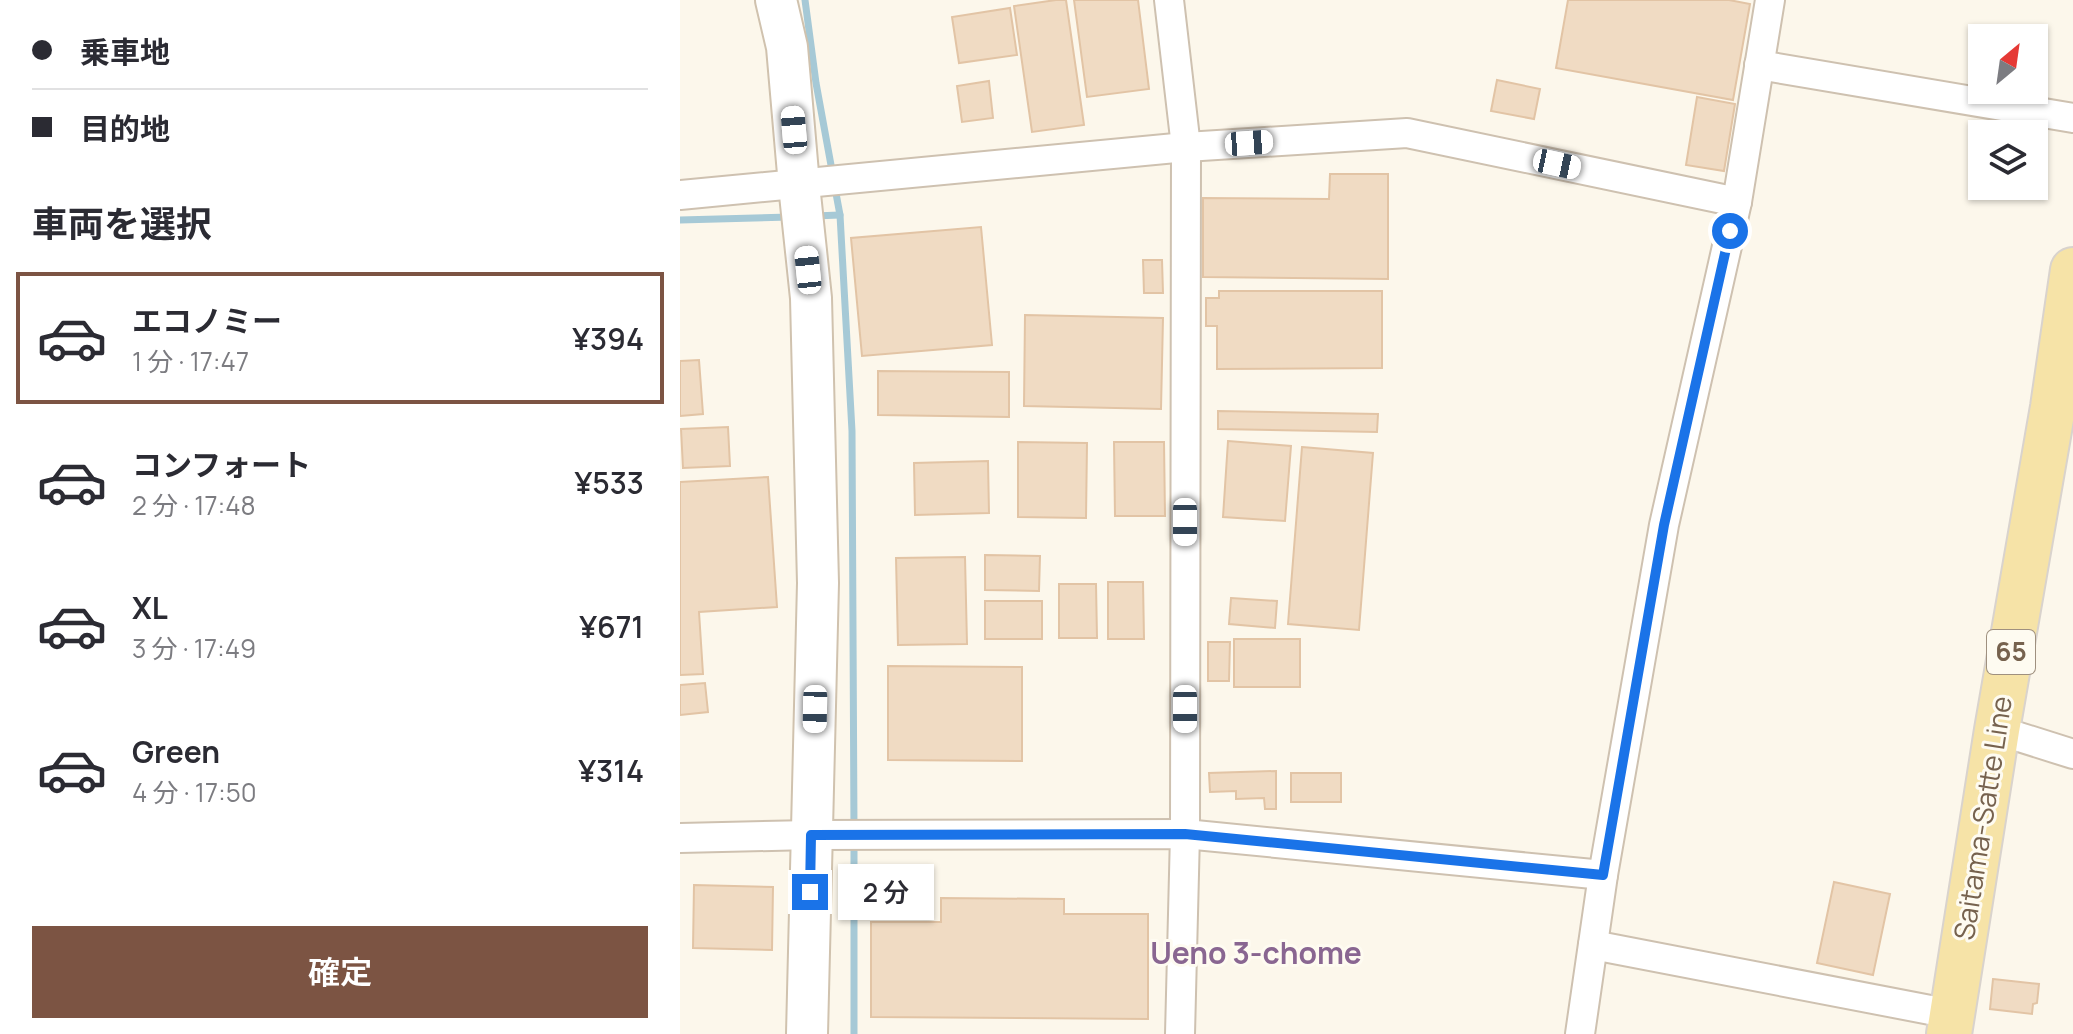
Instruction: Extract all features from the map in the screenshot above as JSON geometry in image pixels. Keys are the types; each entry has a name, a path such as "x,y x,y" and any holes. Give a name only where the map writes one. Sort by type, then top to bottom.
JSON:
{"main road":[{"name":"Saitama-Satte Line","path":"1950,1024 2073,270"}],"street":[{"path":"776,0 787,47 811,298 818,583 807,1034"},
{"path":"1169,0 1186,147 1185,834 1180,1034"},
{"path":"1580,1034 1603,875 1664,525 1737,202 1770,0"},
{"path":"1759,65 2073,118"},
{"path":"680,195 1186,147 1407,133 1737,202"},
{"path":"1997,730 2073,754"},
{"path":"680,838 1185,834 1603,875"},
{"path":"1593,945 1950,1024"}],"building":[{"path":"1066,0 1084,125 1032,132 1014,6"},
{"path":"1074,0 1138,0 1149,89 1087,97"},
{"path":"1568,0 1729,0 1750,4 1733,100 1556,68"},
{"path":"1010,8 1017,55 959,63 952,17"},
{"path":"1497,80 1540,89 1534,119 1491,111"},
{"path":"989,81 993,118 962,122 957,86"},
{"path":"1697,97 1735,104 1724,171 1686,165"},
{"path":"1330,174 1388,174 1388,279 1203,277 1203,198 1329,199"},
{"path":"981,227 992,345 862,356 851,238"},
{"path":"1143,260 1162,260 1163,293 1144,293"},
{"path":"1219,291 1382,291 1382,368 1217,369 1217,326 1206,326 1206,298 1219,298"},
{"path":"1025,315 1163,318 1161,409 1024,406"},
{"path":"699,360 703,414 680,416 680,361"},
{"path":"878,371 1009,372 1009,417 878,415"},
{"path":"1218,411 1378,414 1377,432 1218,429"},
{"path":"728,427 730,466 683,468 681,429"},
{"path":"1228,441 1291,446 1285,521 1223,517"},
{"path":"1018,442 1087,443 1086,518 1018,517"},
{"path":"1114,442 1164,442 1165,516 1115,516"},
{"path":"1302,447 1373,453 1359,630 1288,624"},
{"path":"988,461 989,513 915,515 914,463"},
{"path":"768,477 777,607 699,612 703,674 680,675 680,482"},
{"path":"985,555 1040,556 1039,591 985,590"},
{"path":"965,557 967,644 898,645 896,558"},
{"path":"1108,582 1143,582 1144,639 1108,639"},
{"path":"1059,584 1096,584 1097,638 1059,638"},
{"path":"1231,598 1277,601 1275,628 1229,624"},
{"path":"985,601 1042,601 1042,639 985,639"},
{"path":"1234,639 1300,639 1300,687 1234,687"},
{"path":"1208,642 1230,642 1229,681 1208,681"},
{"path":"888,666 1022,667 1022,761 888,760"},
{"path":"705,683 708,712 680,715 680,685"},
{"path":"1276,771 1276,809 1265,809 1264,798 1236,799 1236,791 1210,792 1209,773"},
{"path":"1291,773 1341,773 1341,802 1291,802"},
{"path":"1834,882 1890,894 1873,975 1817,963"},
{"path":"694,885 773,887 772,950 693,948"},
{"path":"941,898 1064,899 1064,914 1148,914 1148,1019 871,1017 871,922 941,922"},
{"path":"1993,979 2039,984 2032,1014 1990,1009"}],"waterway":[{"path":"805,0 833,176"},
{"path":"835,188 840,215 852,431 854,831"},
{"path":"814,216 840,215"},
{"path":"680,220 790,217"},
{"path":"854,843 854,1034"}],"district":[{"name":"Ueno 3-chome","path":"1256,954"}],"route":[{"path":"810,892 811,835 1185,834 1603,875 1664,525 1730,231"}]}
